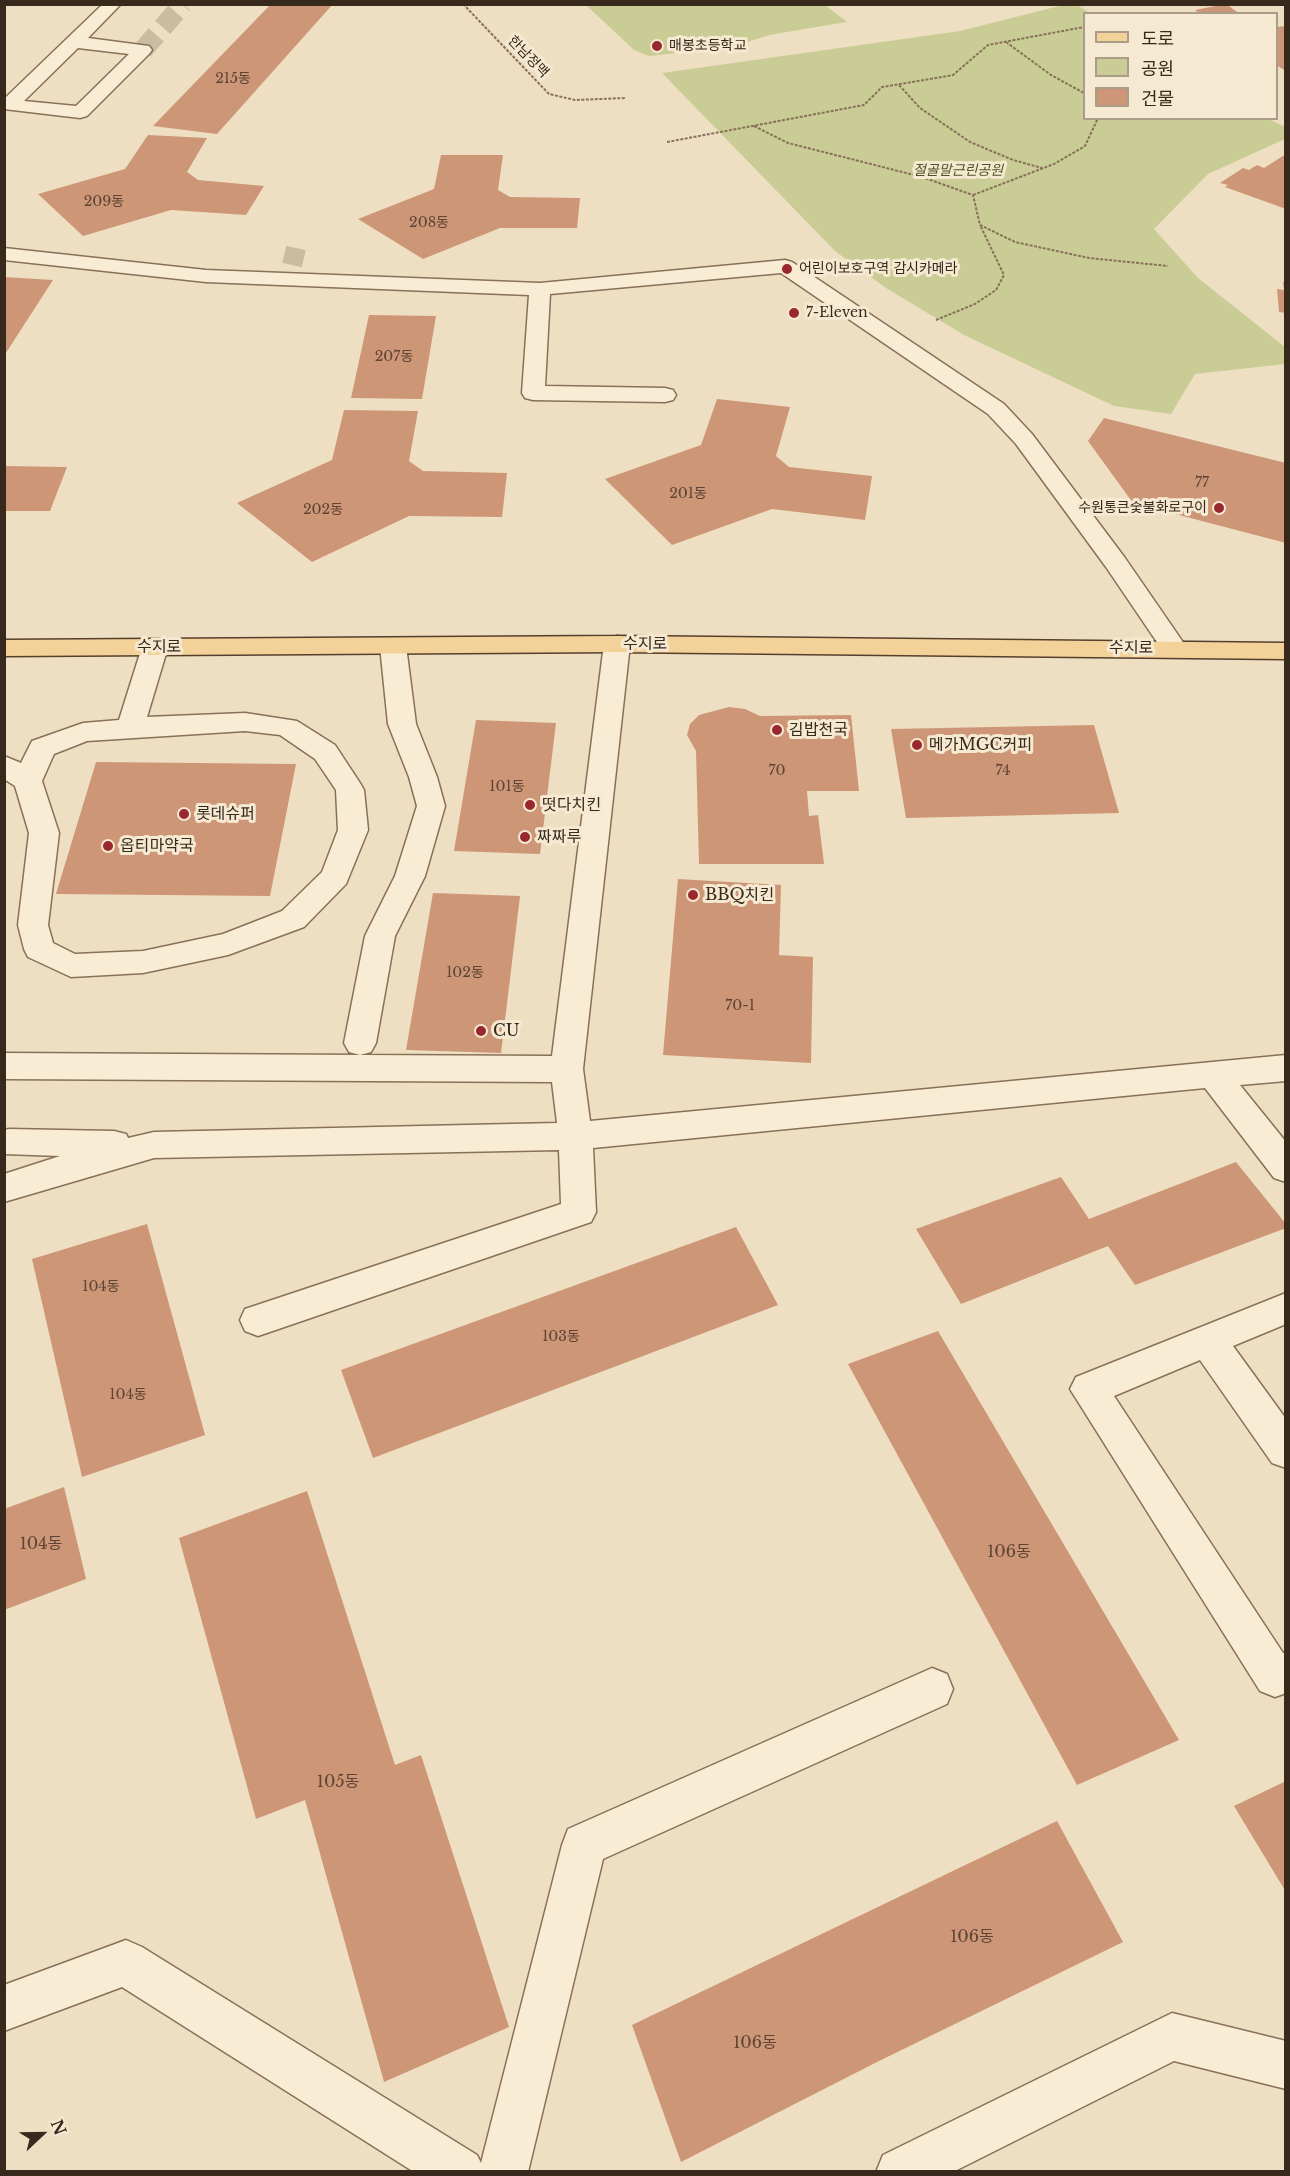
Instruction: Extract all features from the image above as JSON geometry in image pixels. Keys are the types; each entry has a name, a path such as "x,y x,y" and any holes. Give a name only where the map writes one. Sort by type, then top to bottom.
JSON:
{"main road":[{"name":"수지로","path":"4,648 616,644 1174,648 1286,651"}],"street":[{"path":"76,42 143,50 80,112 9,105 113,4"},
{"path":"4,254 206,276 289,272 540,289 785,266 996,409 1024,439 1116,563 1174,648"},
{"path":"540,289 533,393 665,395"},
{"path":"258,1320 579,1212 575,1136 567,1069 616,644"},
{"path":"360,1043 380,936 410,876 431,806 423,777 402,724 393,646"},
{"path":"130,728 155,647"},
{"path":"245,722 287,728 325,752 350,790 353,830 335,877 293,919 228,944 143,962 71,966 39,949 33,925 44,833 16,773 42,748 83,732 245,722"},
{"path":"4,1066 567,1069"},
{"path":"9,1142 154,1145 575,1136 1286,1068"},
{"path":"1213,1075 1286,1168"},
{"path":"4,1188 69,1167 154,1145"},
{"path":"1286,1308 1089,1389 1275,1677 1286,1672"},
{"path":"1207,1340 1286,1451"},
{"path":"503,2172 584,1845 932,1689"},
{"path":"4,2008 126,1964 460,2172"},
{"path":"900,2172 1172,2037 1286,2065"}],"path":[{"name":"한남정맥","path":"463,4 549,94 575,100 626,98"},
{"path":"667,142 864,105 882,87 953,75 988,45 1083,27"},
{"path":"1006,42 1051,75 1083,92"},
{"path":"898,84 920,108 970,142 1012,160 1042,168"},
{"path":"754,126 788,143 910,174 973,195 1042,168 1086,146 1097,120"},
{"path":"891,339 975,304 996,290 1004,275 980,225 973,195"},
{"path":"980,225 1016,242 1089,258 1168,266"}],"green space":[{"name":"절골말근린공원","path":"1067,4 1077,5 1088,12 1083,12 1083,120 1271,120 1285,127 1285,139 1208,174 1154,229 1198,278 1285,347 1285,364 1195,374 1171,414 1114,406 964,335 886,288 835,251 662,73 960,31"},
{"path":"586,5 825,5 847,22 769,35 732,47 649,56 634,50"}],"building":[{"path":"271,4 333,4 217,134 153,126"},
{"path":"1226,4 1237,12 1198,12 1195,10"},
{"path":"1286,26 1286,71 1278,66 1278,27"},
{"path":"148,135 207,138 187,172 198,180 264,186 246,215 171,210 83,236 38,194 125,169"},
{"path":"1286,154 1286,209 1225,187 1228,185 1220,183 1243,168 1249,170 1257,165 1264,168"},
{"path":"441,155 503,155 498,190 510,197 580,198 577,228 500,228 423,259 358,219 434,189"},
{"path":"4,277 53,280 4,356"},
{"path":"1283,282 1286,282 1286,313 1279,312 1277,289 1284,290"},
{"path":"369,315 436,316 422,399 351,398"},
{"path":"717,399 790,407 776,456 789,467 872,476 865,520 772,509 672,545 605,479 701,445"},
{"path":"344,410 418,411 409,461 423,471 507,473 502,517 409,516 312,562 237,503 332,460"},
{"path":"1104,418 1286,463 1286,543 1133,503 1088,441"},
{"path":"4,466 67,467 50,511 4,511"},
{"path":"729,707 745,709 760,716 851,715 859,791 807,791 809,816 818,815 824,864 699,864 696,751 687,735 690,724 699,715"},
{"path":"476,720 556,723 540,854 454,851"},
{"path":"1094,725 1119,813 906,818 891,729"},
{"path":"96,762 296,764 270,896 56,894"},
{"path":"678,879 781,885 779,955 813,957 811,1063 663,1055"},
{"path":"433,893 520,896 501,1053 406,1050"},
{"path":"1236,1162 1286,1224 1286,1228 1135,1285 1108,1246 961,1304 916,1229 1061,1177 1089,1219"},
{"path":"147,1224 205,1435 82,1477 32,1259"},
{"path":"736,1227 778,1305 373,1458 341,1370"},
{"path":"938,1331 1179,1740 1077,1785 848,1364"},
{"path":"64,1487 86,1579 4,1610 4,1509"},
{"path":"307,1491 395,1765 421,1755 509,2027 384,2082 305,1800 256,1819 179,1538"},
{"path":"1286,1781 1286,1892 1234,1806"},
{"path":"1057,1821 1123,1942 879,2061 681,2162 632,2025"}],"tunnel":[{"path":"143,50 183,4"},
{"path":"292,265 296,248"}],"place":[{"name":"매봉초등학교","path":"657,46"},
{"name":"어린이보호구역 감시카메라","path":"787,269"},
{"name":"7-Eleven","path":"794,313"},
{"name":"수원통큰숯불화로구이","path":"1219,508"},
{"name":"김밥천국","path":"777,730"},
{"name":"메가MGC커피","path":"917,745"},
{"name":"떳다치킨","path":"530,805"},
{"name":"롯데슈퍼","path":"184,814"},
{"name":"짜짜루","path":"525,837"},
{"name":"옵티마약국","path":"108,846"},
{"name":"BBQ치킨","path":"693,895"},
{"name":"CU","path":"481,1031"}]}
